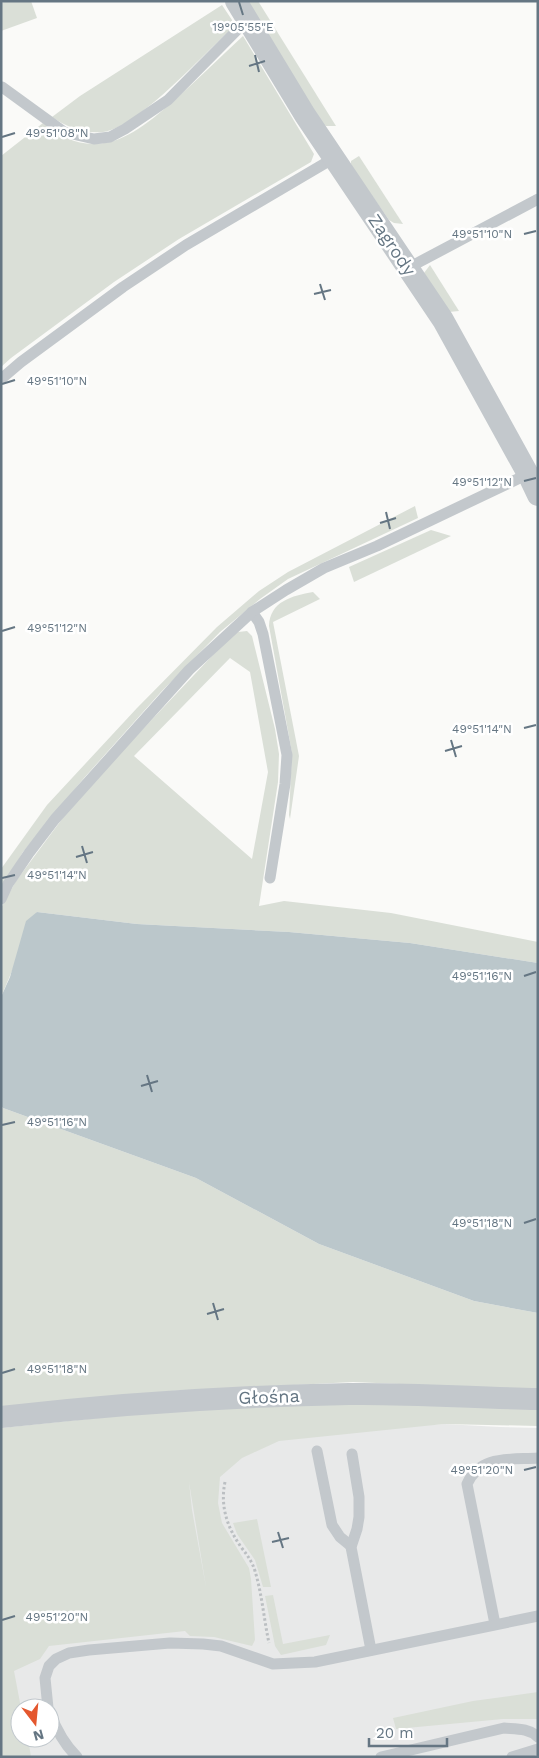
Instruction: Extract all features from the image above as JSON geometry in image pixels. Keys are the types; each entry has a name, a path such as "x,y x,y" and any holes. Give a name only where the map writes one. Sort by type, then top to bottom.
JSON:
{"street":[{"name":"Zagrody","path":"242,10 306,115 443,320 538,495"},
{"name":"Głośna","path":"1,1417 156,1402 236,1398 399,1394 538,1399"}],"lane":[{"path":"2,87 64,132 94,139 110,137 126,129 168,100 242,10"},
{"path":"1,379 28,356 123,287 186,245 334,158"},
{"path":"408,268 538,199"},
{"path":"1,899 8,884 55,819 189,670 252,612 324,568 377,546 528,474"},
{"path":"252,612 259,622 263,634 287,755 285,784 270,878"},
{"path":"318,1451 332,1525 340,1537 351,1546"},
{"path":"352,1454 359,1497 360,1517 351,1546 371,1650"},
{"path":"495,1624 467,1484 472,1475 481,1466 492,1462 538,1458"},
{"path":"47,1698 45,1678 48,1666 56,1659 89,1650 170,1643 203,1644 221,1646 273,1664 315,1662 538,1616"},
{"path":"381,1757 504,1728 526,1729 538,1737"},
{"path":"60,1733 69,1749 77,1757"},
{"path":"512,1757 538,1749"}],"path":[{"path":"225,1482 222,1496 226,1513 231,1531 251,1560 273,1664"}],"shaded area":[{"path":"7,1 31,1 37,18 1,31 1,3"},
{"path":"248,1 258,1 336,126 326,126 319,122"},
{"path":"222,5 232,20 231,29 169,89 133,118 117,128 103,132 89,132 76,129 52,117 80,96"},
{"path":"243,36 314,154 311,162 179,239 114,282 1,367 1,156 43,123 67,138 84,143 103,143 123,137 144,125 164,109"},
{"path":"359,156 403,224 394,223 389,220 354,170 351,161"},
{"path":"430,265 459,311 449,312 424,273"},
{"path":"415,506 418,518 288,579 220,632 161,692 84,778 23,852 1,889 1,869 47,805 137,708 217,627 259,591 288,572"},
{"path":"431,530 451,536 354,582 349,567"},
{"path":"313,592 320,599 273,622 299,756 290,819 292,753 269,626 273,611 278,605 297,595"},
{"path":"247,631 252,636 275,729 279,754 278,782 259,906 284,901 391,913 538,942 538,963 410,943 289,932 137,924 37,912 1,997 1,908 16,881 68,811 228,639 238,632","holes":["230,658 250,672 268,772 252,859 134,756"]},
{"path":"37,912 137,924 289,932 410,943 538,963 538,1313 474,1301 319,1244 196,1178 3,1108 1,1106 1,997 10,977 26,921"},
{"path":"1,1106 196,1178 319,1244 474,1301 538,1313 538,1390 353,1382 172,1391 1,1409"},
{"path":"350,1403 538,1409 538,1426 444,1424 279,1441 242,1458 220,1477 218,1503 222,1523 249,1568 255,1640 252,1646 214,1637 190,1636 185,1631 49,1646 40,1659 14,1671 19,1698 10,1698 10,1748 30,1748 31,1757 1,1757 1,1428 154,1412","holes":["189,1482 206,1587 192,1510"]},
{"path":"444,1424 538,1428 538,1757 1,1757 1,1450"},
{"path":"257,1519 271,1587 263,1587 255,1560 237,1534 233,1523"},
{"path":"273,1595 283,1644 330,1635 326,1645 281,1655 275,1646 265,1596"},
{"path":"538,1692 538,1719 503,1719 396,1729 393,1718 473,1701"}]}
